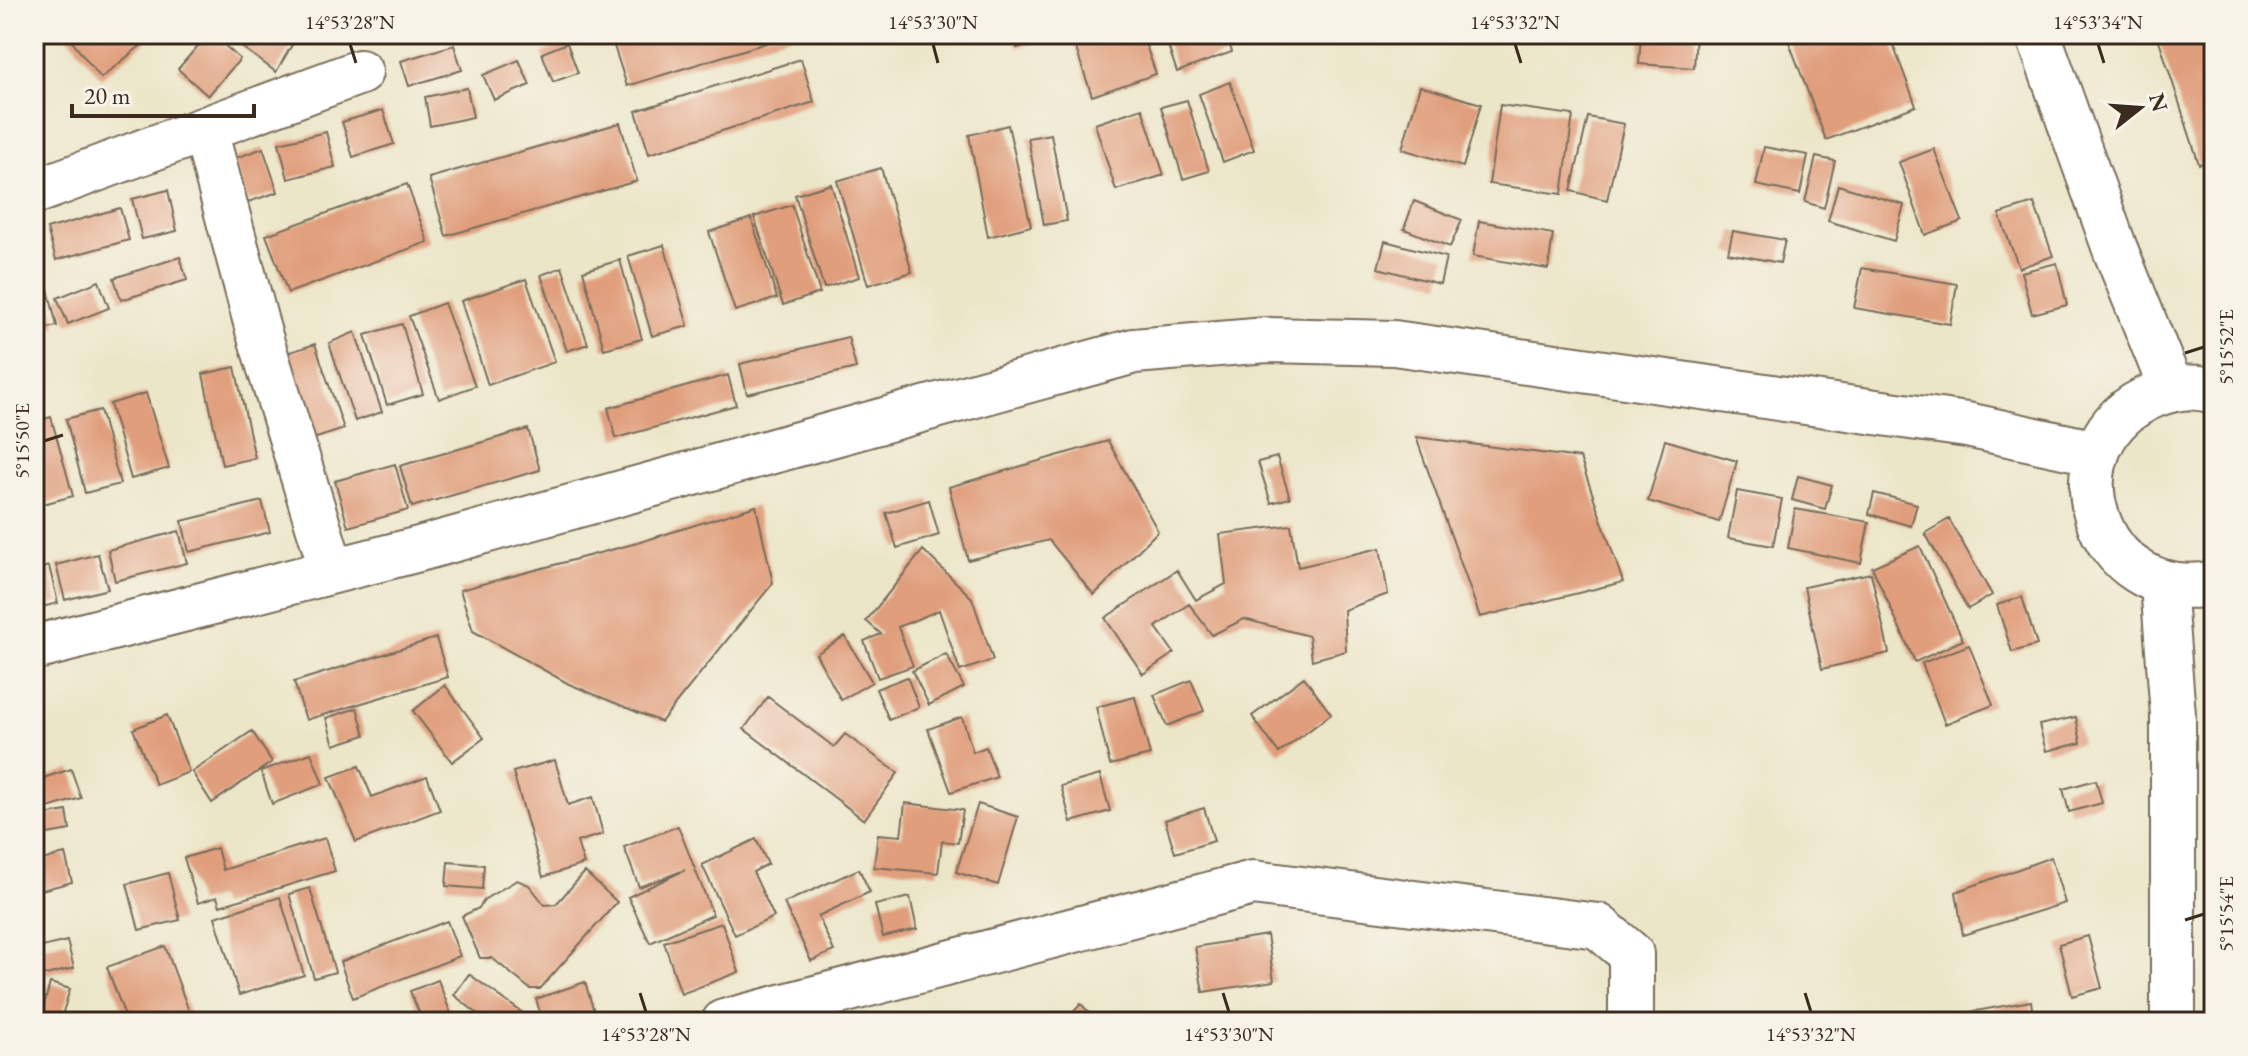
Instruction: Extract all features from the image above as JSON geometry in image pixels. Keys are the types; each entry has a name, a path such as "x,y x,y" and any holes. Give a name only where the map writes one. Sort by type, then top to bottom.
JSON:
{"street":[{"path":"2038,34 2115,249 2171,388"},
{"path":"34,192 360,72"},
{"path":"205,130 258,330 332,571"},
{"path":"34,648 419,549 1134,351 1267,340 1394,343 1967,425 2096,453"},
{"path":"2214,391 2171,388 2139,401 2113,424 2096,453 2091,485 2095,518 2110,547 2133,569 2163,584 2196,587 2214,583"},
{"path":"2163,584 2173,715 2173,1022"},
{"path":"724,1022 1253,883 1598,926 1631,954 1631,1022"}],"building":[{"path":"66,34 155,34 101,78"},
{"path":"208,34 212,34 240,59 208,96 178,69"},
{"path":"224,34 277,34 293,43 276,72"},
{"path":"643,34 792,35 627,86 613,43"},
{"path":"1014,34 1038,34 1040,42 1017,48"},
{"path":"1071,34 1142,34 1156,74 1092,96"},
{"path":"1164,34 1226,34 1232,52 1177,72"},
{"path":"1641,34 1696,34 1694,68 1639,64"},
{"path":"1786,34 1889,34 1916,106 1826,140"},
{"path":"2157,34 2214,34 2214,160 2199,164"},
{"path":"567,43 578,73 553,82 542,53"},
{"path":"454,45 462,70 409,86 401,61"},
{"path":"801,59 814,102 649,154 636,111"},
{"path":"519,60 530,85 494,100 483,75"},
{"path":"1230,82 1254,150 1223,162 1199,94"},
{"path":"1420,86 1481,104 1463,167 1402,149"},
{"path":"467,88 473,117 430,126 425,97"},
{"path":"1187,100 1209,171 1183,179 1161,107"},
{"path":"1500,105 1573,115 1562,194 1489,184"},
{"path":"1142,108 1164,175 1116,190 1095,124"},
{"path":"383,110 394,144 353,157 342,122"},
{"path":"1588,117 1624,124 1607,200 1571,191"},
{"path":"620,123 637,181 446,236 429,178"},
{"path":"1008,125 1031,226 988,237 969,135"},
{"path":"326,132 335,167 288,179 279,143"},
{"path":"1051,134 1067,221 1044,225 1028,138"},
{"path":"1764,147 1808,155 1800,194 1756,185"},
{"path":"263,148 278,192 248,202 233,159"},
{"path":"1934,149 1962,221 1925,235 1899,162"},
{"path":"1816,157 1835,161 1824,208 1805,202"},
{"path":"881,168 912,272 868,285 837,181"},
{"path":"407,184 428,242 288,293 266,235"},
{"path":"831,184 859,277 824,288 795,195"},
{"path":"1838,185 1904,205 1894,241 1828,221"},
{"path":"168,190 177,231 142,239 132,199"},
{"path":"1414,201 1462,220 1450,247 1404,229"},
{"path":"2034,203 2053,256 2019,268 1999,214"},
{"path":"792,205 820,293 783,305 754,217"},
{"path":"120,208 129,240 56,260 47,229"},
{"path":"751,218 777,298 735,311 709,232"},
{"path":"1479,221 1553,234 1548,269 1473,256"},
{"path":"1733,231 1785,240 1780,263 1728,253"},
{"path":"1385,241 1446,257 1440,284 1378,268"},
{"path":"664,245 688,326 652,336 628,256"},
{"path":"180,257 187,280 121,300 114,278"},
{"path":"620,260 642,339 604,349 583,271"},
{"path":"2057,263 2067,305 2032,314 2021,272"},
{"path":"562,267 588,344 567,351 541,275"},
{"path":"1862,268 1957,284 1950,324 1854,308"},
{"path":"526,279 555,362 488,385 461,301"},
{"path":"99,281 109,308 68,324 57,298"},
{"path":"48,289 57,326 34,331 34,292"},
{"path":"444,303 475,386 439,399 409,316"},
{"path":"402,324 423,394 387,405 365,335"},
{"path":"355,332 382,412 355,421 329,343"},
{"path":"848,337 856,368 747,394 740,364"},
{"path":"315,344 344,429 310,440 281,355"},
{"path":"235,367 255,458 222,465 203,374"},
{"path":"728,375 736,405 616,438 608,408"},
{"path":"146,393 169,468 131,479 110,404"},
{"path":"100,410 120,484 85,493 66,419"},
{"path":"51,417 73,496 43,504 34,472 34,422"},
{"path":"528,429 540,470 412,507 400,466"},
{"path":"1416,437 1580,458 1623,582 1480,617"},
{"path":"1665,440 1737,461 1719,522 1648,501"},
{"path":"1108,441 1158,531 1094,595 1049,540 968,560 949,487"},
{"path":"1277,457 1290,498 1271,503 1258,462"},
{"path":"395,464 408,510 348,527 335,481"},
{"path":"1798,476 1832,485 1825,509 1792,500"},
{"path":"1737,491 1782,499 1773,546 1728,538"},
{"path":"1874,493 1917,504 1911,526 1869,514"},
{"path":"929,500 939,535 897,548 886,513"},
{"path":"262,501 270,532 189,552 182,521"},
{"path":"756,506 773,583 661,722 569,684 473,631 460,590 637,543"},
{"path":"1795,509 1869,522 1861,563 1788,548"},
{"path":"1949,519 1992,595 1968,609 1925,533"},
{"path":"1291,525 1298,567 1380,548 1388,594 1344,610 1346,651 1312,660 1309,636 1244,619 1212,635 1189,604 1156,627 1174,653 1143,674 1105,618 1177,570 1196,600 1226,584 1220,534"},
{"path":"179,531 187,563 115,581 108,550"},
{"path":"1920,546 1963,640 1915,662 1872,567"},
{"path":"923,550 972,598 993,660 960,671 939,610 898,627 913,666 878,678 864,641 881,634 866,621"},
{"path":"98,554 108,589 65,600 56,565"},
{"path":"49,566 58,603 34,609 34,570"},
{"path":"1871,573 1889,653 1822,669 1804,587"},
{"path":"2022,597 2037,645 2012,652 1997,605"},
{"path":"845,636 872,682 841,700 816,654"},
{"path":"436,638 448,677 306,720 294,682"},
{"path":"1969,645 1993,705 1945,724 1922,663"},
{"path":"946,654 964,687 929,705 912,671"},
{"path":"907,677 919,707 889,720 876,689"},
{"path":"1304,677 1331,714 1279,753 1252,716"},
{"path":"1191,680 1204,711 1167,726 1154,695"},
{"path":"445,685 484,738 452,762 413,711"},
{"path":"768,697 834,747 845,734 898,773 864,820 744,729"},
{"path":"1135,697 1150,755 1110,765 1096,707"},
{"path":"357,708 365,735 334,745 326,718"},
{"path":"167,715 189,772 156,785 133,729"},
{"path":"962,717 973,752 986,747 997,777 951,792 928,729"},
{"path":"2076,717 2081,743 2046,751 2039,725"},
{"path":"252,731 272,762 212,803 192,772"},
{"path":"311,753 323,784 272,804 261,771"},
{"path":"555,760 568,805 593,797 603,834 577,842 584,864 543,877 513,772"},
{"path":"359,766 372,797 427,776 440,810 356,842 329,777"},
{"path":"71,769 81,798 41,810 34,781"},
{"path":"1100,775 1110,811 1071,822 1061,786"},
{"path":"2096,780 2102,803 2069,812 2063,789"},
{"path":"905,803 963,810 958,843 942,841 938,873 874,867 878,834 901,836"},
{"path":"978,804 1018,817 998,885 956,872"},
{"path":"1204,808 1214,841 1175,853 1165,820"},
{"path":"67,811 70,830 47,834 43,815"},
{"path":"678,826 713,915 650,943 628,897 685,870 639,887 624,847"},
{"path":"325,838 335,871 220,906 217,897 198,903 184,858 217,848 223,870"},
{"path":"756,839 768,864 753,872 774,917 735,935 702,865"},
{"path":"65,854 72,882 34,892 34,862"},
{"path":"2051,857 2065,903 1963,935 1956,892"},
{"path":"448,862 484,865 482,889 446,886"},
{"path":"859,869 870,892 818,916 834,951 811,961 784,903"},
{"path":"585,872 617,902 540,989 530,989 492,958 480,958 462,916 479,908 485,899 517,880 529,885 545,905 556,904"},
{"path":"168,873 180,920 139,930 127,884"},
{"path":"310,888 335,972 314,978 289,894"},
{"path":"280,897 304,975 239,995 215,917"},
{"path":"910,897 917,929 883,937 875,905"},
{"path":"447,921 460,956 353,998 340,962"},
{"path":"722,923 739,972 681,994 664,942"},
{"path":"1267,935 1274,981 1203,992 1195,947"},
{"path":"2088,936 2102,988 2072,996 2059,944"},
{"path":"67,941 74,968 34,978 34,949"},
{"path":"165,946 190,1014 169,1022 127,1022 107,967"},
{"path":"469,974 524,1014 518,1022 488,1022 454,995"},
{"path":"438,980 451,1014 432,1022 423,1022 410,991"},
{"path":"585,982 596,1018 582,1022 543,1022 536,999"},
{"path":"50,983 70,989 60,1022 41,1016"},
{"path":"2031,1001 2034,1022 1927,1020"},
{"path":"1081,1004 1098,1022 1064,1022"}]}
